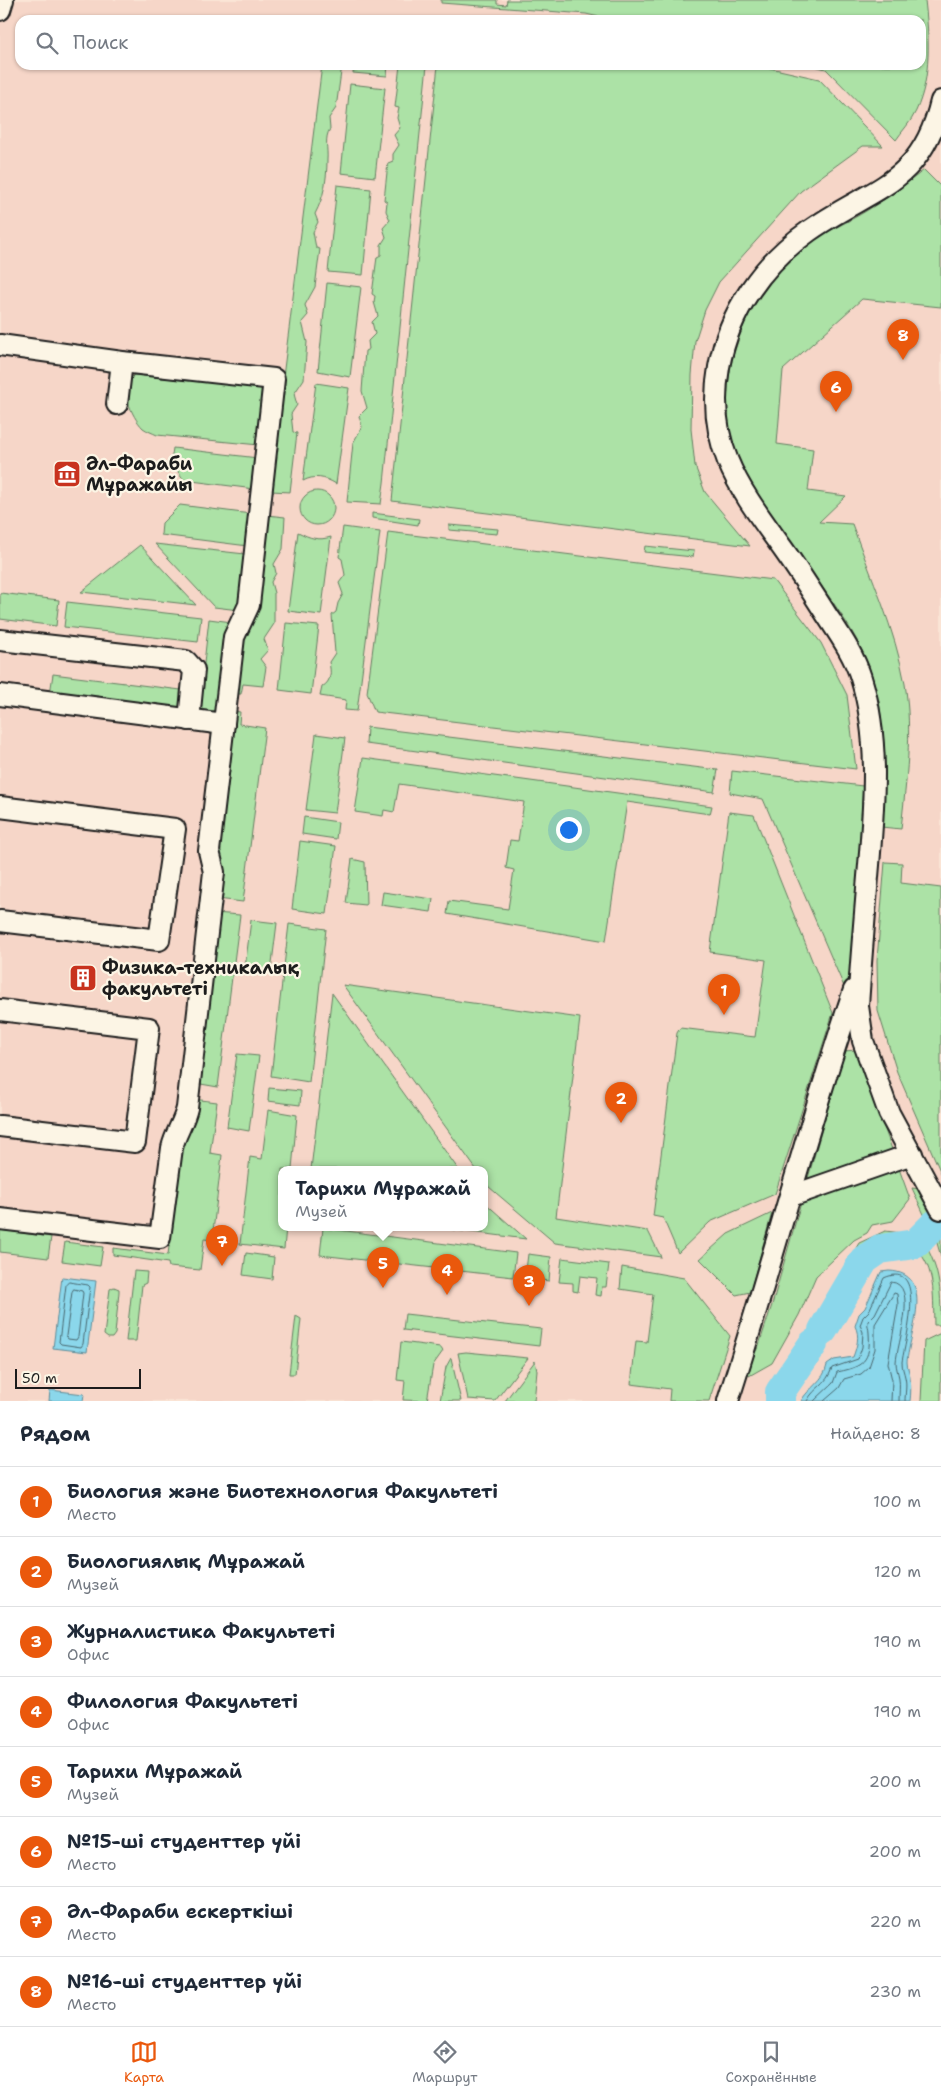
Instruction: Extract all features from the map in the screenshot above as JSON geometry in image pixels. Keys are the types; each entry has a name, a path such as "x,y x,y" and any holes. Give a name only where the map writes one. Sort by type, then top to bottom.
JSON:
{"street":[{"path":"0,10 3,0"},
{"path":"941,100 935,124 912,164 888,184 810,230 776,256 755,282 740,308 729,335 719,366 716,400 720,436 728,465 746,497 788,555 848,648 860,676 869,710 874,779 858,1006 863,1040 889,1113 941,1209"},
{"path":"0,346 274,379 249,605 234,637 209,851 214,872 187,1108 185,1117 174,1138 160,1238 0,1219"},
{"path":"116,404 122,362"},
{"path":"0,640 186,661 194,670 189,720"},
{"path":"0,695 224,724"},
{"path":"0,807 174,829 160,940 0,921"},
{"path":"728,1401 835,1046 860,974"},
{"path":"0,1010 149,1028 135,1142 0,1126"},
{"path":"791,1196 912,1154"}],"shaded area":[{"path":"0,0 941,0 941,1401 0,1401"}],"green space":[{"path":"441,0 497,0 497,4 506,5 507,0 925,0 928,28 928,56 925,84 916,111 896,140 827,70 926,70 926,15 590,15 441,3"},
{"path":"321,70 341,70 336,108 329,118 330,129 327,140 326,181 321,201 315,214 318,222 313,232 316,248 320,249 315,287 305,305 308,315 302,322 307,342 304,379 294,394 297,405 291,414 293,432 297,433 290,492 271,491 283,377"},
{"path":"353,70 388,70 387,76 353,73"},
{"path":"399,70 426,70 381,504 347,502 353,443 362,427 359,416 367,408 362,391 365,351 369,349 368,341 375,334 372,322 378,316 374,302 375,296 372,294 377,257 381,255 381,245 386,237 383,228 390,220 386,211 387,202 384,200 388,163 393,161 393,154 399,145 394,135 400,128 397,118 399,108 395,107"},
{"path":"437,70 779,70 819,79 883,146 863,146 801,191 719,282 705,310 695,341 692,375 691,429 695,466 705,492 750,546 392,501"},
{"path":"350,84 385,88 375,177 341,173"},
{"path":"924,170 941,187 941,307 862,299 783,370 777,444 813,449 808,491 846,496 819,522 852,524 889,623 901,664 907,702 909,738 901,829 881,827 884,787 884,746 880,706 869,667 847,623 766,507 743,468 733,442 727,402 729,376 735,350 743,328 757,298 777,269 786,259 808,243 854,218 895,192"},
{"path":"337,185 371,189 363,275 328,272"},
{"path":"327,283 361,287 350,377 318,371"},
{"path":"134,375 265,388 259,445 157,435 146,430 134,416 128,402 127,387"},
{"path":"316,383 349,388 336,484 320,478 311,478 303,481"},
{"path":"173,448 258,458 254,489 184,480 171,462"},
{"path":"317,491 329,496 334,508 329,520 317,525 305,520 300,508 305,496"},
{"path":"180,505 251,514 248,546 161,535 162,523"},
{"path":"372,513 419,519 418,525 372,518"},
{"path":"267,515 285,517 283,549 274,564 276,573 271,582 274,593 274,624 264,639 268,650 260,659 266,667 263,686 243,684 241,694 236,694 246,629"},
{"path":"449,525 498,529 497,534 449,530"},
{"path":"343,527 380,532 357,711 345,710 346,700 320,696 322,687 328,682 330,673 329,662 335,653 332,615 336,612 343,594 339,583 345,575 342,559 339,557"},
{"path":"298,532 314,538 331,537 321,615 288,611"},
{"path":"388,532 773,580 821,643 847,695 856,769 375,712 367,693"},
{"path":"155,544 245,554 239,610 214,607"},
{"path":"140,545 196,605 81,592"},
{"path":"645,546 694,551 693,557 644,552"},
{"path":"0,593 59,600 56,626 0,619"},
{"path":"67,602 201,617 198,642 64,627"},
{"path":"209,619 232,622 216,715 202,713 199,707"},
{"path":"286,623 319,626 311,694 279,690"},
{"path":"53,674 181,690 183,701 177,710 50,694"},
{"path":"233,711 240,712 239,724 265,728 243,902 217,899 216,854"},
{"path":"367,727 718,770 714,792 366,744"},
{"path":"316,734 345,738 335,813 306,810"},
{"path":"363,758 712,806 710,814 627,802 606,941 447,914 449,901 508,909 514,870 506,868 510,840 518,841 524,802 399,784 394,812 384,810 383,816 355,812"},
{"path":"732,771 863,786 852,971 845,989 763,799 730,793"},
{"path":"729,812 754,815 833,1013 775,1194 710,1222 678,1253 663,1218 653,1216 677,1033 680,1028 755,1037 766,960 710,952"},
{"path":"304,817 338,822 336,839 302,834"},
{"path":"300,841 336,846 327,914 292,909"},
{"path":"352,859 365,862 366,905 346,903"},
{"path":"885,862 902,863 901,883 941,888 941,1173 897,1072 878,1011 877,960"},
{"path":"383,892 433,899 431,912 381,905"},
{"path":"215,913 240,915 218,1087 195,1083"},
{"path":"251,920 277,923 271,971 245,968"},
{"path":"289,924 326,929 309,1082 271,1076"},
{"path":"343,985 580,1018 556,1217 648,1231 661,1257 555,1243 489,1187 488,1166 474,1166"},
{"path":"332,993 456,1166 311,1166"},
{"path":"856,1050 910,1199 893,1221 872,1225 867,1233 854,1240 816,1276 799,1315 772,1363 749,1376 747,1369 759,1345 772,1305 844,1051"},
{"path":"237,1054 259,1056 249,1131 227,1127"},
{"path":"269,1088 301,1091 300,1105 268,1101"},
{"path":"193,1099 217,1102 210,1153 222,1155 212,1240 204,1239 200,1270 169,1267 168,1263 113,1255 113,1248 168,1255 181,1140"},
{"path":"268,1110 297,1115 292,1166 278,1166 278,1231 286,1231 284,1249 240,1244 250,1157 262,1159"},
{"path":"912,1188 921,1189 941,1234 941,1257 937,1243"},
{"path":"488,1206 526,1239 463,1231 488,1231"},
{"path":"772,1213 750,1292 736,1295 700,1259 728,1234"},
{"path":"0,1230 51,1237 48,1258 0,1252"},
{"path":"323,1231 346,1231 516,1253 513,1277 320,1255"},
{"path":"885,1231 920,1235 932,1258 938,1278 941,1300 941,1325 934,1325 931,1278 929,1269 920,1253 887,1253 869,1264 825,1336 816,1331 847,1263 859,1243"},
{"path":"65,1242 103,1247 100,1266 62,1261"},
{"path":"246,1253 274,1257 272,1279 243,1275"},
{"path":"528,1254 551,1257 549,1281 525,1278"},
{"path":"562,1258 609,1264 606,1287 602,1287 601,1296 595,1295 597,1278 580,1276 578,1292 573,1291 573,1283 559,1282"},
{"path":"622,1267 684,1278 730,1336 709,1401 669,1401 670,1389 631,1384 636,1341 647,1342 653,1294 620,1289"},
{"path":"134,1271 147,1272 146,1283 142,1285 136,1341 126,1341"},
{"path":"114,1287 119,1289 115,1334 112,1338 108,1338 104,1335 110,1289"},
{"path":"405,1314 541,1329 539,1346 403,1330"},
{"path":"296,1316 301,1319 295,1374 289,1374"},
{"path":"941,1333 941,1401 921,1401 924,1341"},
{"path":"810,1337 821,1342 783,1401 770,1401 785,1362"},
{"path":"401,1342 440,1347 443,1351 433,1365 427,1401 403,1400 405,1381 397,1380"},
{"path":"466,1352 528,1358 495,1401 468,1399 458,1353"},
{"path":"451,1358 461,1401 440,1401 446,1367"},
{"path":"535,1361 537,1371 534,1401 505,1401"}],"water":[{"path":"889,1271 904,1274 912,1282 916,1293 917,1307 907,1362 911,1384 910,1401 801,1401 820,1380 827,1365 834,1360 853,1357 857,1341 855,1326 859,1314 865,1308 881,1272"},
{"path":"62,1277 96,1281 87,1352 53,1348"},
{"path":"50,1390 84,1394 83,1401 49,1401"}],"waterway":[{"path":"823,1330 864,1260 880,1249 915,1244 934,1225"},
{"path":"780,1401 780,1392 813,1344"}],"place":[{"name":"№16-ші студенттер үйі","path":"903,360"},
{"name":"№15-ші студенттер үйі","path":"836,412"},
{"name":"Әл-Фараби Мұражайы","path":"67,474"},
{"name":"Физика-техникалық факультеті","path":"83,978"},
{"name":"Биология және Биотехнология Факультеті","path":"724,1015"},
{"name":"Биологиялық Мұражай","path":"621,1123"},
{"name":"Әл-Фараби ескерткіші","path":"222,1266"},
{"name":"Тарихи Мұражай","path":"383,1288"},
{"name":"Филология Факультеті","path":"447,1295"},
{"name":"Журналистика Факультеті","path":"529,1306"}]}
